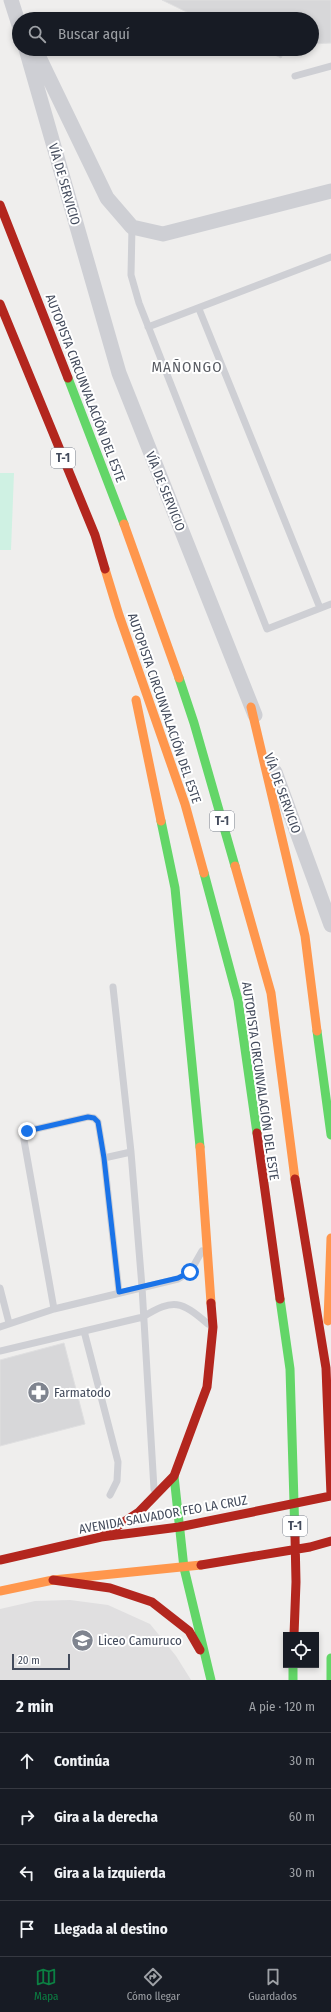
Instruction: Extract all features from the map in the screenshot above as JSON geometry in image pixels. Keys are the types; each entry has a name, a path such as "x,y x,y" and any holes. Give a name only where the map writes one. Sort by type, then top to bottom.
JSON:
{"main road":[{"name":"AUTOPISTA CIRCUNVALACIÓN DEL ESTE","path":"0,205 129,537 194,723 270,993 298,1203 326,1368 331,1496"},
{"name":"AUTOPISTA CIRCUNVALACIÓN DEL ESTE","path":"0,304 95,535 118,615 185,804 238,1000 290,1369 296,1582 294,1632"},
{"path":"101,1537 139,1512 174,1476 207,1387 213,1327 202,1160 176,888 118,615"},
{"path":"251,707 305,936 331,1135"},
{"path":"326,1368 331,1238"},
{"path":"174,1476 184,1568 211,1680"},
{"name":"AVENIDA SALVADOR FEO LA CRUZ","path":"0,1560 101,1537 179,1527 331,1496"},
{"path":"0,1591 53,1580 184,1568 310,1547 331,1541"},
{"path":"53,1580 110,1588 152,1602 189,1631 207,1662"},
{"path":"330,1680 331,1658"},
{"path":"293,1668 293,1680"}],"street":[{"path":"12,2 17,12"},
{"path":"12,2 15,12"},
{"name":"VÍA DE SERVICIO","path":"28,56 120,373 251,707 331,925"},
{"path":"38,56 107,198 132,227 163,234 331,191"}],"lane":[{"path":"295,76 331,66"},
{"path":"132,227 131,275 148,327 266,629 331,604"},
{"path":"148,327 199,309 331,257"},
{"path":"199,309 320,608"},
{"path":"112,987 131,1152 142,1287 155,1496"},
{"path":"54,1309 24,1135 27,1131 88,1117 94,1118 98,1122 104,1158 119,1292"},
{"path":"104,1158 131,1152"},
{"path":"0,1327 54,1309 178,1278 190,1272 207,1241"},
{"path":"0,1288 9,1323"},
{"path":"0,1351 143,1318 159,1308 174,1304 189,1307 213,1327"},
{"path":"84,1331 118,1462 117,1481 110,1495"}],"shaded area":[{"name":"Liceo Camuruco","path":"70,1600 108,1605 150,1624 176,1656 191,1680 0,1680 0,1609 35,1601"}],"green space":[{"path":"0,473 14,473 11,550 0,550"}],"building":[{"path":"162,0 331,0 331,43 319,44 319,12 187,12"},
{"name":"Farmatodo","path":"64,1343 85,1424 0,1446 0,1360"}],"traffic: fast":[{"path":"68,378 124,524"},
{"path":"179,678 194,723 235,866"},
{"path":"161,821 175,888 200,1147"},
{"path":"204,873 238,1000 257,1133"},
{"path":"317,1031 331,1135"},
{"path":"280,1299 290,1369 295,1536"},
{"path":"174,1476 184,1568 211,1680"},
{"path":"331,1658 331,1680"},
{"path":"293,1668 293,1680"}],"traffic: slow":[{"path":"124,524 179,678"},
{"path":"105,569 119,615 185,804 204,873"},
{"path":"136,700 161,821"},
{"path":"251,707 305,936 317,1031"},
{"path":"235,866 271,993 295,1179"},
{"path":"200,1147 211,1303"},
{"path":"328,1321 331,1238"},
{"path":"0,1591 53,1580 201,1565"}],"traffic: jam":[{"path":"0,205 68,378"},
{"path":"0,304 95,535 105,569"},
{"path":"257,1133 280,1299"},
{"path":"295,1179 326,1368 331,1495"},
{"path":"101,1537 139,1512 174,1476 207,1387 213,1327 211,1303"},
{"path":"0,1560 101,1537 179,1527 331,1496"},
{"path":"294,1632 296,1582 295,1536"},
{"path":"201,1565 310,1547 331,1541"},
{"path":"53,1580 110,1588 152,1602 189,1631 200,1650"}],"place":[{"name":"Farmatodo","path":"38,1392"},
{"name":"Liceo Camuruco","path":"82,1640"}],"district":[{"name":"MAÑONGO","path":"187,367"}],"route":[{"path":"27,1131 88,1117 94,1118 98,1122 104,1158 119,1292 162,1283 190,1272"}]}
